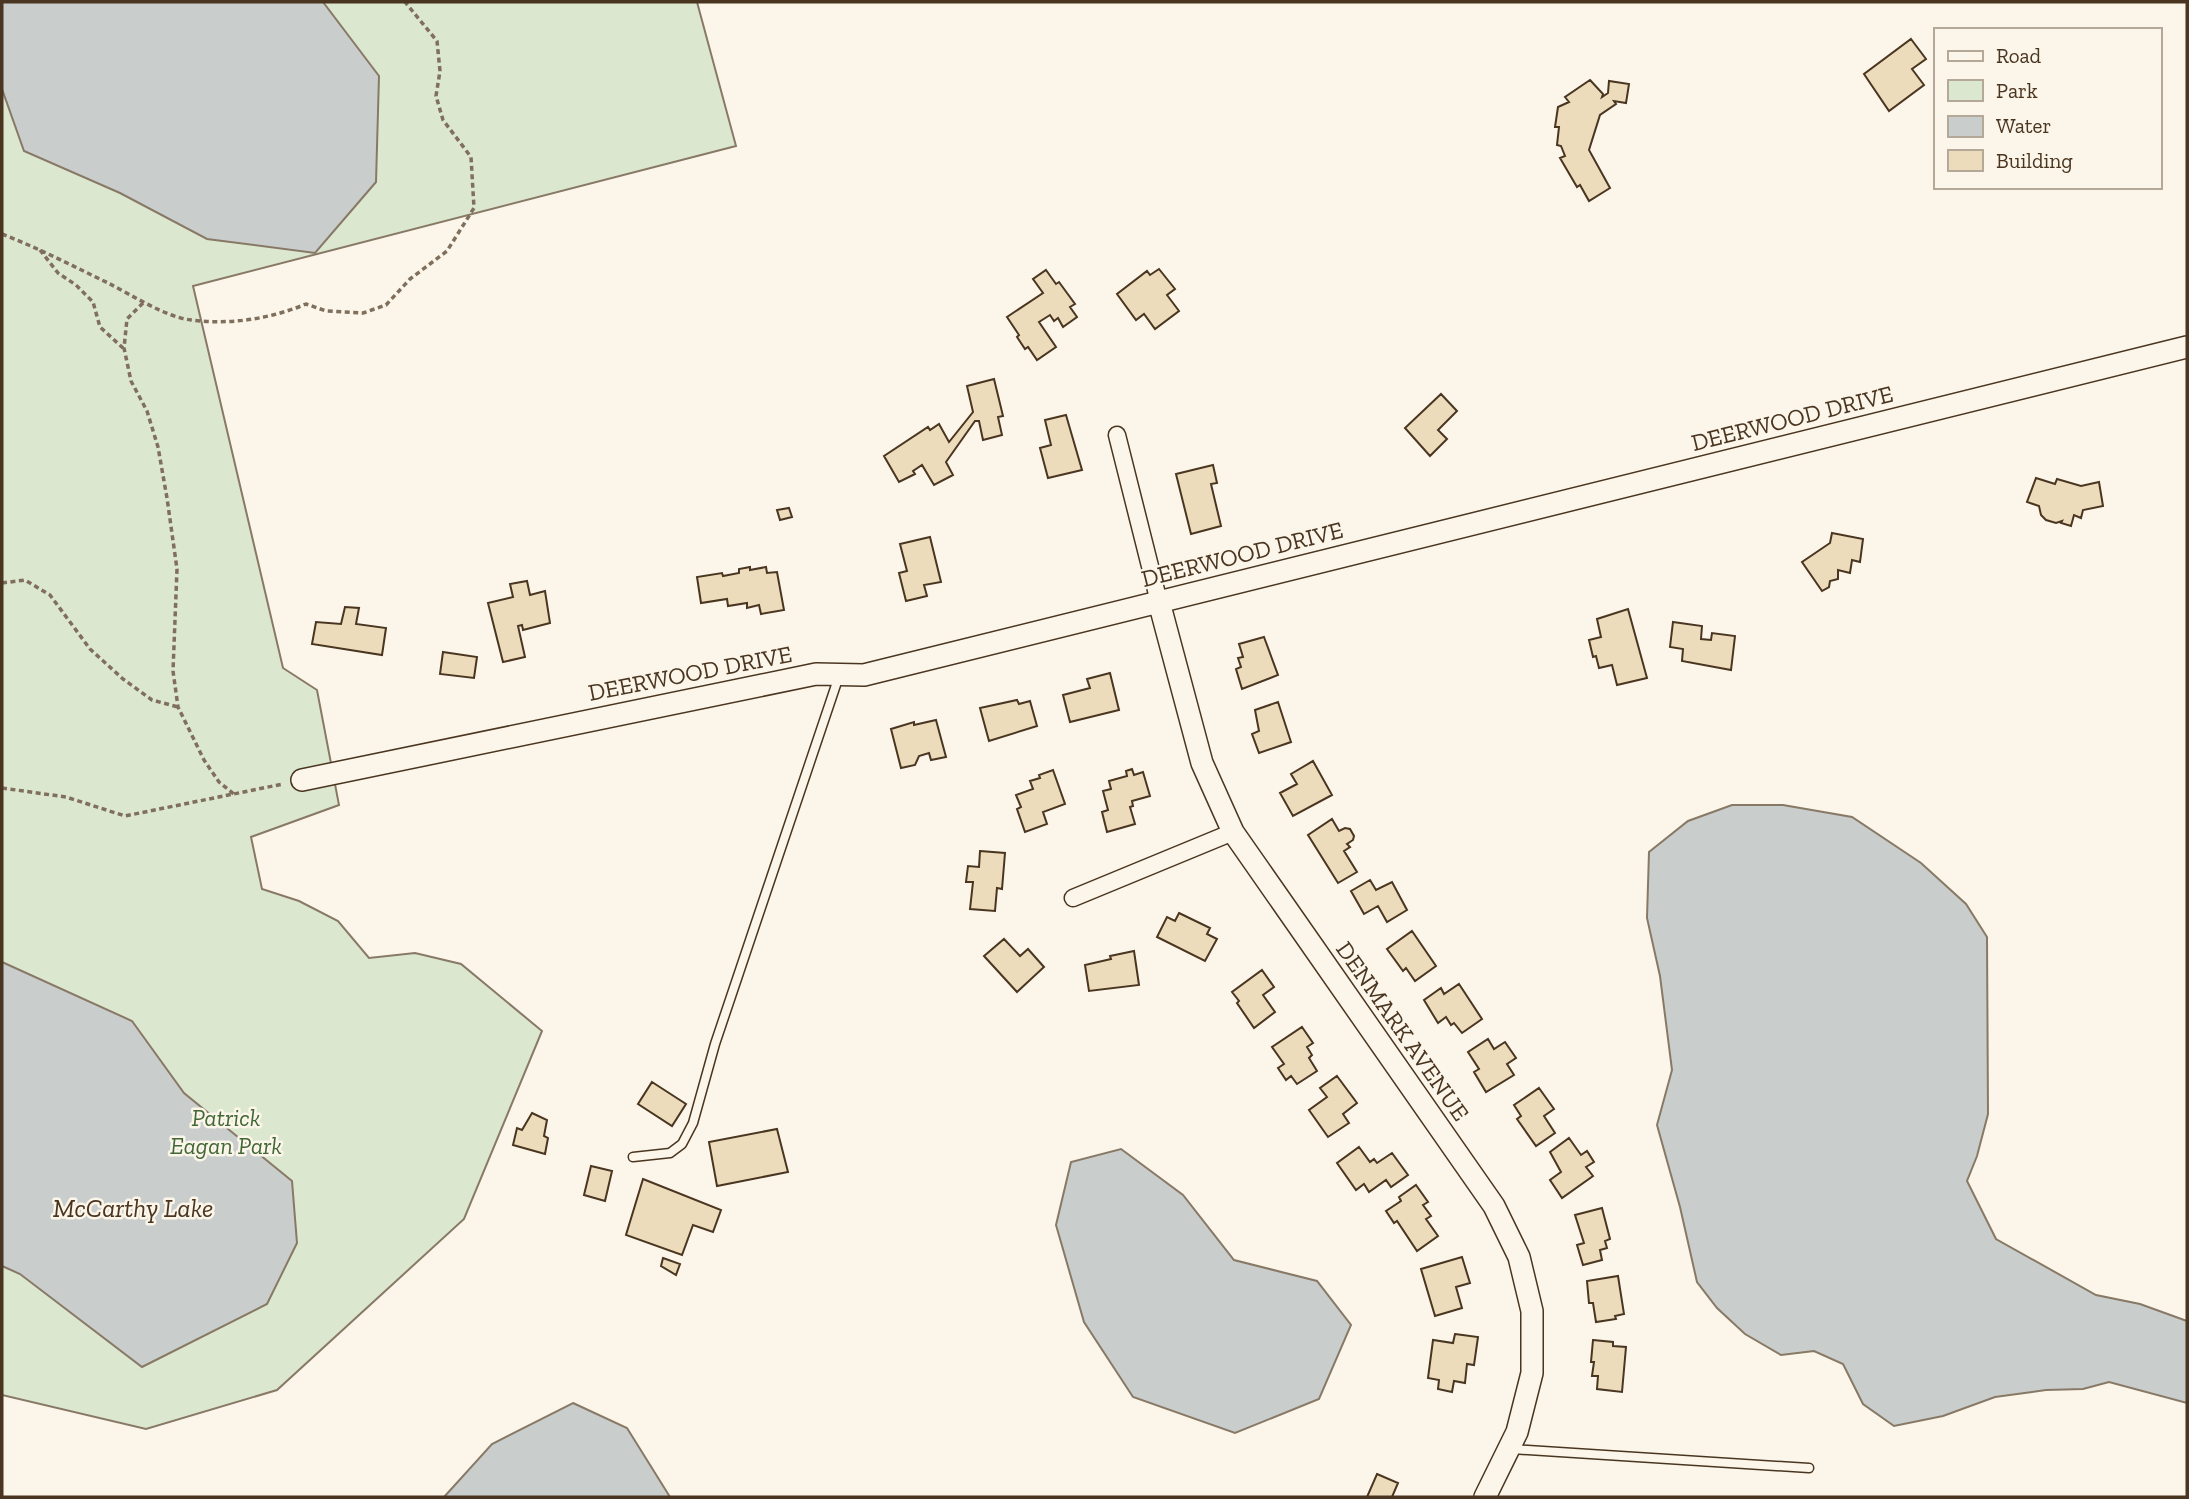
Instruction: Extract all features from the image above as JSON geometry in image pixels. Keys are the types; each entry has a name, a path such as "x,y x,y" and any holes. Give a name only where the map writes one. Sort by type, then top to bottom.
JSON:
{"street":[{"name":"DEERWOOD DRIVE","path":"302,780 816,674 864,675 2187,346"},
{"path":"1117,435 1159,602"},
{"name":"DENMARK AVENUE","path":"1159,602 1202,763 1233,832 1494,1206 1519,1257 1532,1311 1532,1373 1517,1432 1485,1497"},
{"path":"1073,898 1233,832"}],"lane":[{"path":"633,1157 670,1153 682,1144 694,1123 715,1044 840,674"},
{"path":"1509,1449 1810,1468"}],"path":[{"path":"2,234 39,248 143,303 189,320 250,320 279,315 306,304 326,311 363,313 386,305 410,279 447,251 474,208 471,157 443,120 436,96 440,71 437,41 405,2"},
{"path":"39,248 58,273 76,285 93,302 100,327 124,348"},
{"path":"143,303 127,319 124,348 131,381 147,411 158,447 167,498 177,569 173,671 178,707 204,760 219,782 235,795"},
{"path":"2,583 25,580 50,595 90,649 123,679 152,700 178,707"},
{"path":"2,788 66,797 125,816 302,780"}],"green space":[{"name":"Patrick Eagan Park","path":"2,2 697,2 736,146 193,286 283,668 317,690 339,805 251,837 262,889 299,901 338,921 369,958 415,953 461,964 542,1031 464,1219 277,1390 146,1429 2,1395"}],"water":[{"path":"2,2 323,2 379,76 376,182 315,253 207,239 120,193 24,151 2,89"},
{"path":"1732,805 1783,805 1852,817 1921,863 1966,904 1987,937 1988,1114 1967,1181 1996,1239 2096,1295 2140,1304 2187,1321 2187,1403 2109,1382 2083,1389 2046,1390 1995,1397 1943,1416 1894,1426 1863,1404 1843,1364 1814,1351 1781,1355 1745,1334 1717,1308 1697,1282 1657,1125 1672,1070 1660,976 1647,918 1649,852 1688,821"},
{"name":"McCarthy Lake","path":"2,962 132,1021 184,1093 292,1181 297,1243 267,1304 142,1367 20,1274 2,1266"},
{"path":"1121,1149 1183,1195 1234,1260 1317,1281 1351,1325 1319,1399 1235,1433 1133,1397 1084,1322 1056,1225 1071,1162"},
{"path":"573,1403 627,1428 670,1497 444,1497 492,1444"}],"building":[{"path":"1911,39 1926,59 1912,69 1924,85 1889,111 1864,74"},
{"path":"1590,80 1603,94 1602,97 1608,93 1609,81 1629,84 1626,103 1614,101 1616,104 1600,115 1589,150 1610,188 1589,201 1580,185 1577,187 1560,158 1565,156 1561,146 1557,145 1559,127 1555,127 1558,107 1569,102 1565,97"},
{"path":"1159,269 1175,289 1167,295 1179,311 1155,329 1144,314 1136,320 1117,294 1147,271 1150,275"},
{"path":"1046,270 1056,284 1059,282 1075,304 1070,307 1077,317 1063,327 1058,318 1054,321 1050,315 1039,322 1056,347 1037,360 1028,347 1025,349 1007,317 1043,293 1033,279"},
{"path":"994,379 1003,416 998,417 1002,435 983,440 979,421 975,421 946,462 953,475 934,485 922,465 913,471 915,474 899,482 884,456 928,427 930,430 939,424 949,442 973,412 967,386"},
{"path":"1441,394 1457,411 1438,430 1447,439 1430,456 1405,428"},
{"path":"1066,415 1082,470 1048,478 1040,448 1051,445 1045,420"},
{"path":"1213,465 1217,483 1211,484 1221,526 1191,534 1176,474"},
{"path":"2036,478 2055,484 2057,479 2081,486 2099,482 2103,506 2083,510 2081,518 2074,515 2071,526 2061,523 2062,521 2056,523 2046,520 2041,515 2039,506 2027,502"},
{"path":"789,508 792,517 780,520 777,510"},
{"path":"1832,533 1863,539 1860,562 1852,560 1850,573 1838,570 1838,579 1830,581 1829,587 1822,591 1802,562 1830,543"},
{"path":"930,537 941,582 924,585 927,596 906,601 899,573 907,571 900,544"},
{"path":"750,567 750,570 766,567 767,573 777,572 784,610 761,614 759,605 747,608 747,603 728,606 727,599 701,603 697,577 739,573 739,569"},
{"path":"527,581 530,595 545,591 550,623 523,630 522,625 518,626 525,657 503,662 488,603 513,597 510,584"},
{"path":"345,607 359,608 356,624 386,628 382,655 312,644 316,622 341,624"},
{"path":"1628,609 1647,678 1617,685 1612,665 1599,668 1589,640 1601,637 1597,619"},
{"path":"1673,622 1702,626 1701,639 1711,640 1712,633 1735,636 1731,670 1682,661 1683,649 1670,647"},
{"path":"1264,637 1278,675 1242,689 1236,669 1241,667 1238,658 1243,657 1239,644"},
{"path":"443,652 477,657 474,678 440,674"},
{"path":"1110,673 1119,710 1070,722 1063,695 1090,688 1087,679"},
{"path":"1017,700 1019,704 1030,701 1037,726 989,741 980,708"},
{"path":"1278,702 1291,742 1259,753 1252,734 1259,731 1255,710"},
{"path":"936,720 946,757 931,760 929,753 919,756 915,765 901,768 891,729 914,722 914,725"},
{"path":"1313,761 1332,795 1293,816 1280,793 1297,784 1291,774"},
{"path":"1132,769 1134,775 1143,772 1150,796 1132,801 1133,806 1130,807 1135,824 1107,832 1102,812 1108,810 1103,791 1111,789 1109,781 1127,776 1126,771"},
{"path":"1053,770 1065,804 1043,812 1047,824 1025,832 1017,809 1021,807 1016,795 1033,789 1030,781"},
{"path":"1332,819 1339,831 1350,829 1354,836 1347,844 1350,847 1344,851 1357,872 1338,883 1308,835"},
{"path":"980,851 1005,853 1002,889 997,888 995,911 970,909 973,882 966,882 968,866 979,867"},
{"path":"1370,880 1376,890 1392,882 1407,910 1387,922 1378,906 1364,914 1351,891"},
{"path":"1179,913 1210,928 1207,934 1217,939 1205,961 1157,937 1167,917 1175,921"},
{"path":"1412,931 1436,966 1415,981 1406,968 1403,971 1387,949"},
{"path":"1004,939 1020,956 1028,949 1044,967 1017,992 984,956"},
{"path":"1134,951 1139,985 1089,991 1085,965"},
{"path":"1262,970 1274,987 1263,995 1275,1012 1254,1028 1232,992"},
{"path":"1459,984 1482,1019 1462,1033 1454,1023 1451,1025 1446,1017 1438,1023 1424,1000 1441,988 1444,994"},
{"path":"1302,1027 1313,1043 1307,1047 1312,1055 1309,1058 1317,1071 1297,1084 1291,1076 1286,1080 1278,1068 1284,1064 1272,1047"},
{"path":"1488,1039 1494,1049 1505,1042 1516,1058 1507,1064 1514,1075 1486,1092 1474,1072 1479,1069 1468,1052"},
{"path":"1337,1076 1357,1103 1343,1114 1349,1123 1328,1137 1309,1110 1327,1097 1320,1088"},
{"path":"652,1082 686,1104 672,1126 638,1104"},
{"path":"1539,1088 1554,1109 1544,1116 1555,1133 1536,1146 1517,1119 1521,1116 1514,1105"},
{"path":"532,1113 547,1120 545,1154 513,1145 517,1128 522,1130"},
{"path":"777,1129 788,1172 717,1186 709,1142"},
{"path":"1569,1138 1581,1155 1587,1151 1594,1162 1586,1167 1593,1176 1562,1198 1550,1180 1561,1172 1550,1152"},
{"path":"1359,1147 1370,1162 1374,1159 1377,1163 1392,1153 1408,1175 1391,1187 1386,1180 1369,1192 1364,1184 1356,1190 1337,1163"},
{"path":"591,1166 612,1171 605,1201 584,1195"},
{"path":"643,1179 721,1210 713,1232 693,1225 682,1255 626,1235"},
{"path":"1416,1185 1428,1202 1423,1205 1431,1216 1426,1219 1438,1236 1417,1251 1397,1221 1394,1223 1386,1211 1401,1201 1399,1197"},
{"path":"1602,1208 1610,1239 1605,1241 1607,1248 1600,1250 1602,1260 1583,1265 1577,1245 1584,1243 1575,1215"},
{"path":"1462,1257 1470,1283 1456,1287 1462,1308 1435,1316 1421,1269"},
{"path":"663,1258 680,1264 676,1275 661,1266"},
{"path":"1618,1276 1624,1314 1615,1316 1616,1319 1596,1322 1593,1303 1589,1303 1587,1281"},
{"path":"1455,1334 1478,1337 1474,1365 1467,1364 1465,1383 1454,1381 1452,1392 1438,1389 1439,1380 1428,1378 1433,1340 1453,1343"},
{"path":"1593,1340 1613,1342 1613,1346 1626,1347 1622,1392 1597,1389 1598,1376 1592,1376"},
{"path":"1377,1474 1398,1483 1392,1497 1367,1497"}]}
